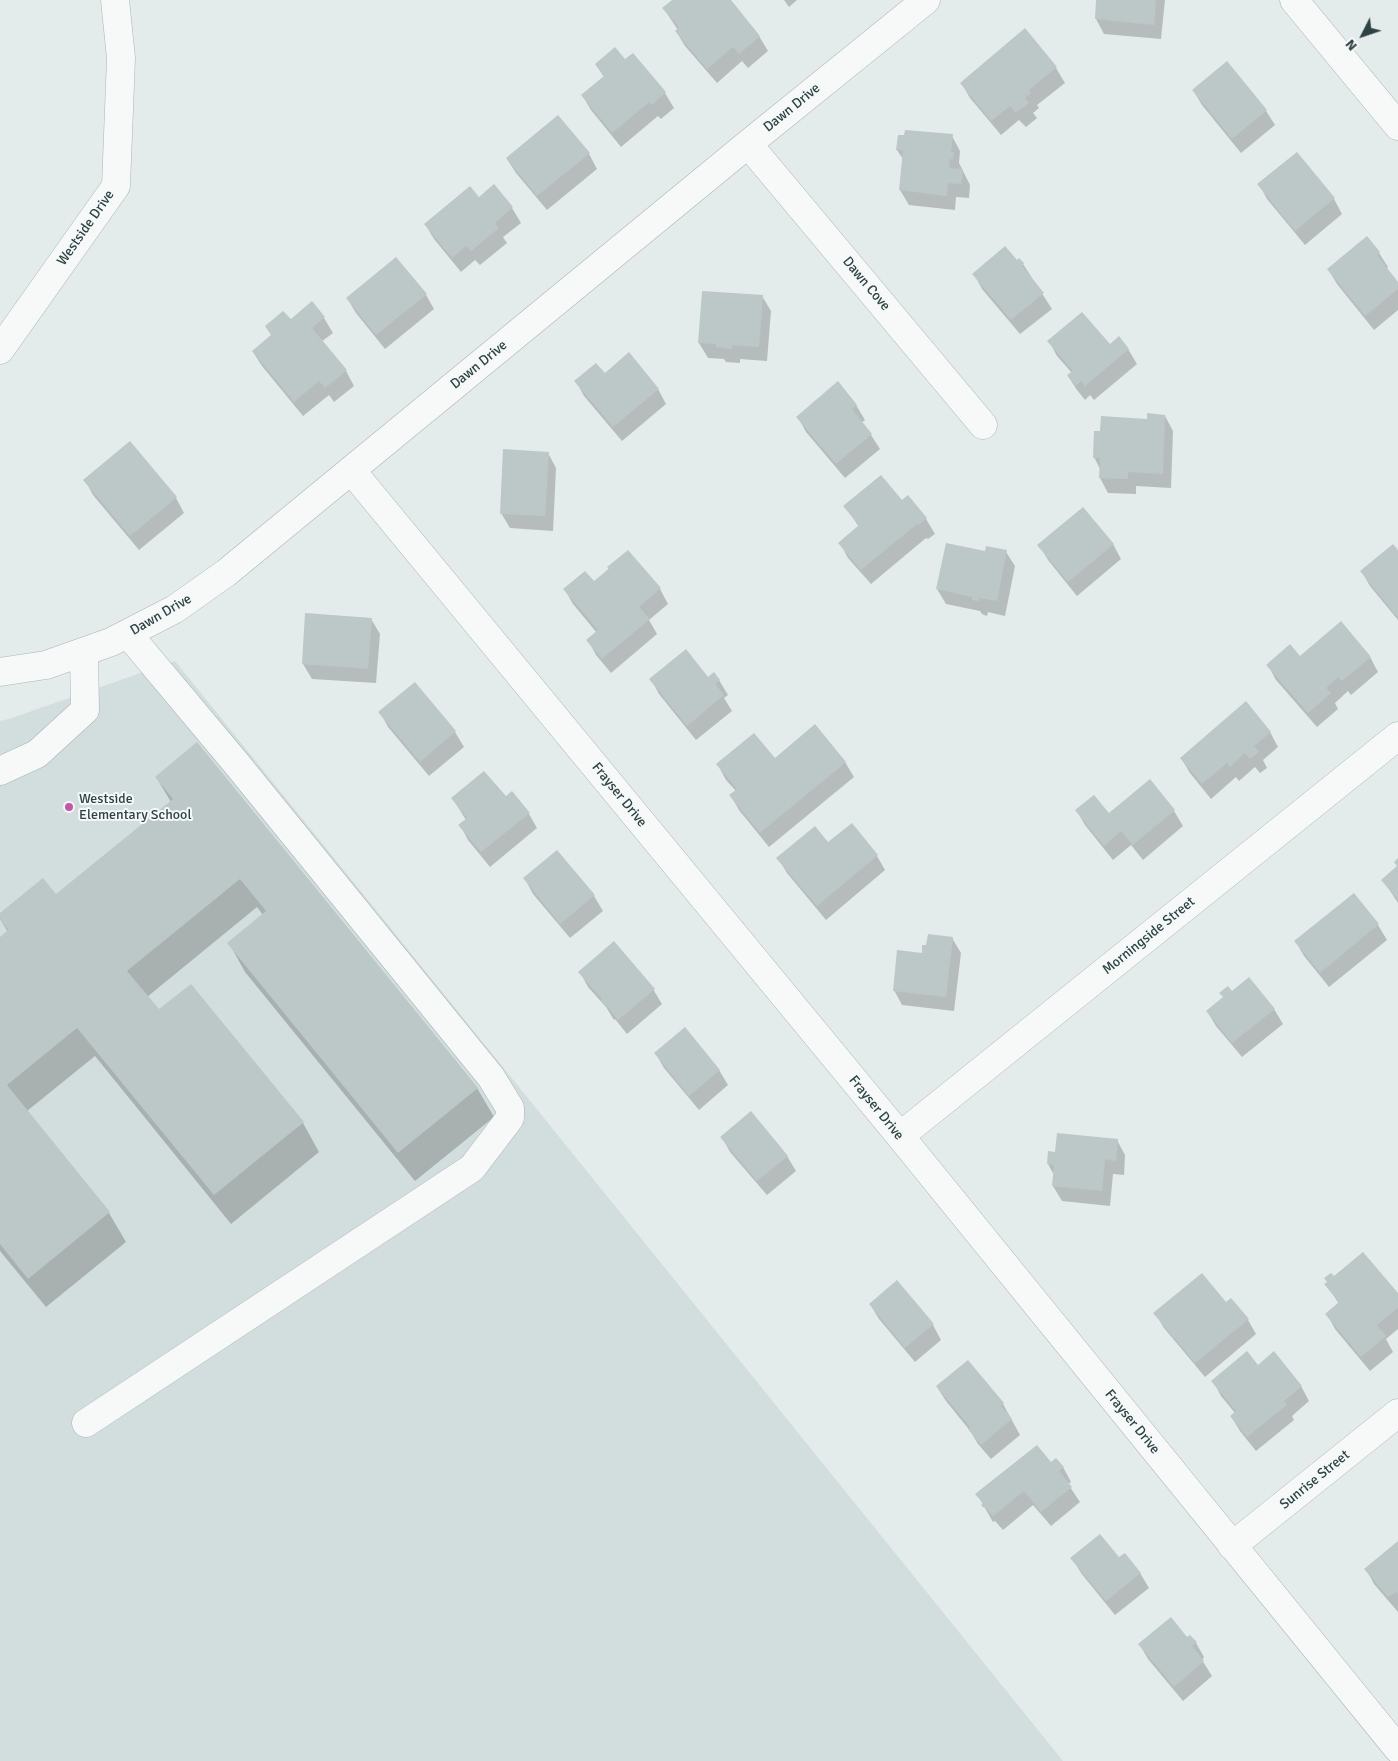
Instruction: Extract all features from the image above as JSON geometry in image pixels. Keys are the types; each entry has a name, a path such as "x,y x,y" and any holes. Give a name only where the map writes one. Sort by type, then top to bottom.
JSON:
{"street":[{"name":"Westside Drive","path":"0,350 116,186 121,58 115,0"},
{"name":"Dawn Drive","path":"0,672 46,665 112,642 175,609 226,573 926,0"},
{"path":"1294,0 1398,126"},
{"name":"Dawn Cove","path":"748,144 983,425"},
{"name":"Frayser Drive","path":"351,470 900,1136 1398,1749"},
{"path":"86,1423 472,1168 510,1118 510,1108 491,1077 236,762 128,634"},
{"path":"0,771 37,754 85,710 84,652"},
{"name":"Morningside Street","path":"900,1136 1398,736"},
{"name":"Sunrise Street","path":"1232,1546 1398,1413"}],"shaded area":[{"path":"175,661 1063,1761 0,1761 0,721"}],"building":[{"path":"672,0 731,0 760,36 739,54 733,47 707,69 675,31 679,27 662,8"},
{"path":"1096,0 1156,0 1154,25 1095,19"},
{"path":"1025,28 1057,67 1029,90 1031,93 1025,98 1029,103 1016,113 1010,106 991,121 960,83"},
{"path":"615,47 625,59 633,53 666,92 652,105 649,102 612,133 581,95 604,76 595,64"},
{"path":"1227,61 1267,110 1232,139 1192,90"},
{"path":"558,115 590,153 537,196 506,158"},
{"path":"905,130 953,134 951,152 954,152 953,159 950,159 949,168 963,169 961,184 948,183 947,196 899,190 903,150 896,150 898,135 904,135"},
{"path":"1297,152 1335,198 1295,231 1257,184"},
{"path":"494,184 513,207 495,223 499,228 471,251 466,246 452,258 424,224 470,186 479,197"},
{"path":"1367,236 1380,252 1377,255 1398,282 1398,289 1365,316 1327,269"},
{"path":"1005,246 1017,260 1019,258 1024,263 1022,266 1044,293 1011,320 972,274"},
{"path":"396,257 427,294 376,335 346,298"},
{"path":"702,291 763,295 759,347 732,345 732,349 716,347 716,344 698,343"},
{"path":"312,301 325,317 312,328 347,370 325,388 319,381 294,402 252,351 271,335 265,326 283,311 291,319"},
{"path":"1082,312 1110,344 1119,336 1129,349 1085,386 1081,381 1076,386 1067,375 1073,371 1047,341"},
{"path":"629,352 659,389 613,427 574,381 596,363 605,373"},
{"path":"838,381 857,405 852,409 872,434 836,464 796,417"},
{"path":"1147,413 1165,415 1163,474 1128,472 1128,479 1099,478 1100,458 1093,458 1094,431 1100,431 1101,416 1147,419"},
{"path":"130,441 177,497 130,536 83,480"},
{"path":"503,449 549,452 545,516 500,514"},
{"path":"881,475 902,500 908,495 927,518 861,570 838,543 859,525 843,506"},
{"path":"1083,507 1114,544 1068,582 1037,545"},
{"path":"946,543 985,551 986,546 1007,550 997,601 979,598 979,601 972,600 972,597 936,589"},
{"path":"1393,544 1398,550 1398,618 1360,571"},
{"path":"628,550 661,588 639,607 650,619 602,659 586,640 598,630 563,589 585,571 594,581 609,569 607,567"},
{"path":"305,613 372,618 368,669 302,664"},
{"path":"1341,621 1371,657 1342,681 1338,677 1326,688 1331,693 1308,713 1266,665 1290,644 1300,656"},
{"path":"686,649 708,677 714,672 720,680 715,684 724,695 687,726 649,679"},
{"path":"415,682 456,731 420,762 378,712"},
{"path":"1246,701 1271,732 1254,746 1259,752 1250,759 1245,753 1230,767 1227,763 1202,784 1180,758"},
{"path":"815,724 846,762 760,833 729,795 737,789 716,764 754,733 775,758"},
{"path":"197,742 478,1088 398,1153 227,943 266,911 240,879 127,971 159,1009 191,984 304,1122 214,1195 77,1028 7,1085 110,1212 28,1279 0,1244 0,937 8,930 0,919 0,913 43,878 56,894 173,799 155,777"},
{"path":"484,771 506,796 512,791 530,813 481,852 458,825 467,818 451,798"},
{"path":"1150,779 1175,810 1133,845 1121,831 1104,846 1075,810 1094,795 1109,813"},
{"path":"852,823 878,855 817,906 776,858 815,826 828,842"},
{"path":"557,850 595,895 560,924 523,878"},
{"path":"1398,858 1398,900 1381,880 1397,866 1394,862"},
{"path":"1354,893 1379,924 1320,973 1294,941"},
{"path":"928,934 953,937 946,997 893,991 897,950 922,953 922,945 926,945"},
{"path":"614,941 655,989 618,1020 578,972"},
{"path":"1249,977 1275,1009 1232,1043 1206,1011 1223,997 1219,993 1228,986 1232,991"},
{"path":"685,1027 720,1070 689,1096 654,1053"},
{"path":"751,1111 788,1156 757,1181 720,1137"},
{"path":"1057,1133 1118,1139 1116,1161 1105,1159 1102,1191 1052,1186 1054,1165 1047,1164 1048,1151 1055,1152"},
{"path":"1363,1252 1398,1293 1398,1308 1377,1325 1386,1336 1361,1357 1325,1314 1339,1302 1324,1284 1327,1282 1324,1278 1331,1273 1334,1276"},
{"path":"1202,1273 1226,1302 1231,1298 1249,1319 1195,1363 1153,1313"},
{"path":"897,1280 934,1324 905,1348 869,1304"},
{"path":"1247,1351 1258,1365 1274,1351 1302,1386 1284,1401 1287,1405 1247,1437 1230,1416 1236,1411 1211,1381"},
{"path":"968,1360 1004,1403 1001,1406 1012,1419 981,1445 968,1429 970,1427 936,1386"},
{"path":"1037,1445 1051,1462 1056,1458 1064,1467 1059,1471 1072,1487 1041,1512 1024,1491 993,1516 981,1505 983,1503 975,1494"},
{"path":"1100,1534 1119,1557 1125,1553 1141,1573 1106,1601 1070,1558"},
{"path":"1398,1541 1398,1594 1396,1592 1388,1597 1364,1569"},
{"path":"1171,1617 1187,1637 1190,1635 1197,1642 1192,1646 1204,1661 1174,1687 1138,1644"}],"place":[{"name":"Westside Elementary School","path":"69,807"}]}
